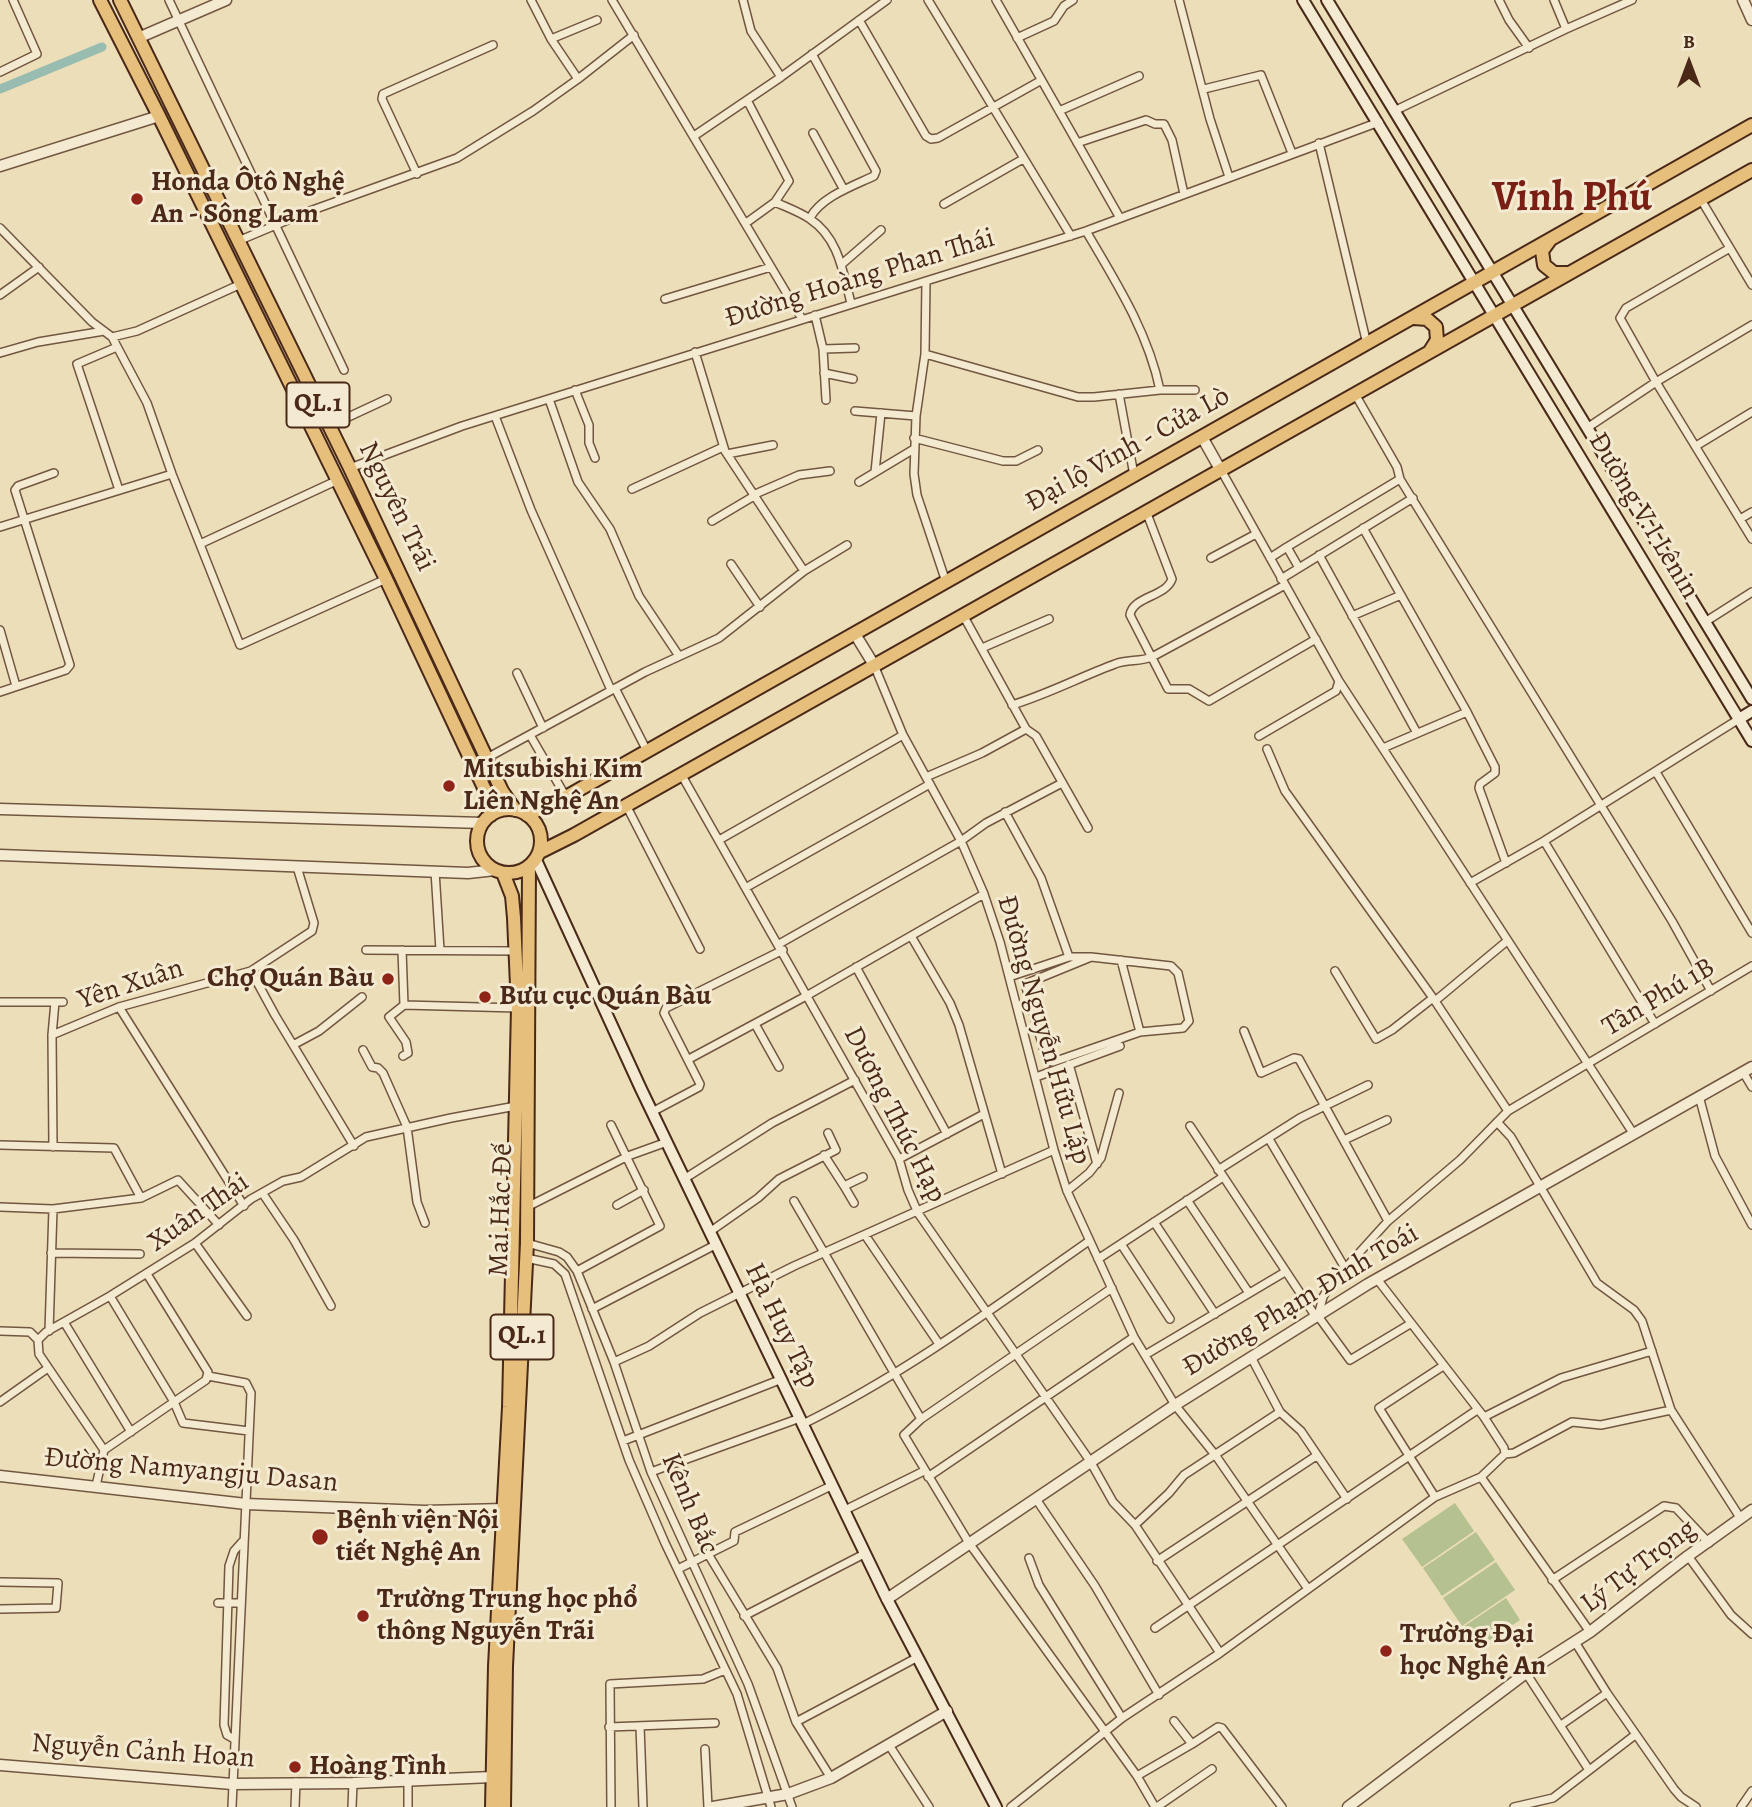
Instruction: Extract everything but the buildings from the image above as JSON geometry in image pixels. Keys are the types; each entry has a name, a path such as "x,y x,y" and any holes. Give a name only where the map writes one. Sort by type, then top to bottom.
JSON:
{"main road":[{"name":"QL.1","path":"100,0 338,480 471,758 486,792 487,819 477,840 478,849 487,865 499,871"},
{"name":"Nguyên Trãi","path":"120,0 350,468 502,791 521,812"},
{"name":"Đường V.I Lênin","path":"1303,0 1752,741"},
{"name":"Đường V.I Lênin","path":"1327,0 1752,699"},
{"path":"121,45 138,38"},
{"path":"159,117 174,109"},
{"name":"Đại lộ Vinh - Cửa Lò","path":"521,812 566,797 1752,125"},
{"path":"499,871 521,871 535,859 626,805 1752,170"},
{"path":"1550,240 1542,251 1544,265 1554,273 1567,273"},
{"path":"241,285 256,278"},
{"path":"1410,319 1423,317 1436,327 1437,340 1429,351"},
{"path":"297,397 311,391"},
{"path":"386,579 400,572"},
{"path":"1739,719 1752,712"},
{"path":"487,819 506,809 521,812"},
{"name":"QL.1","path":"521,812 537,825 540,834 535,859"},
{"name":"Hà Huy Tập","path":"535,859 652,1112 887,1598 996,1807"},
{"name":"Mai Hắc Đế","path":"504,1807 501,1666 504,1509 527,1243 535,859"},
{"name":"Mai Hắc Đế","path":"492,1807 513,1419 518,1008 512,896 499,871"}],"street":[{"path":"0,72 37,54 13,0"},
{"path":"169,0 344,370"},
{"path":"138,38 226,0"},
{"path":"532,0 551,39 579,79"},
{"path":"612,0 802,319"},
{"path":"743,0 751,31 781,77"},
{"path":"694,136 781,77 859,20 877,3 887,0"},
{"path":"928,0 1070,236"},
{"path":"996,0 1120,218"},
{"path":"1017,38 1055,21 1064,6 1073,0"},
{"path":"1179,0 1210,118 1229,177"},
{"path":"1499,0 1509,20 1529,48"},
{"path":"1554,0 1566,29"},
{"path":"1394,111 1632,0"},
{"path":"1743,0 1752,20"},
{"path":"551,39 597,20"},
{"path":"859,20 929,138 938,138 1041,81"},
{"path":"238,242 274,225 465,154 579,79 634,35"},
{"path":"417,174 382,99 383,94 493,45"},
{"path":"810,218 818,207 844,190 874,176 876,171 812,54"},
{"path":"1203,89 1261,75 1292,153"},
{"path":"1059,111 1139,76"},
{"path":"746,223 775,202 788,184 788,177 747,100"},
{"path":"0,166 159,117"},
{"path":"1077,144 1146,120 1164,124 1172,140 1184,194"},
{"name":"Đường Hoàng Phan Thái","path":"350,468 575,390 1086,231 1379,122"},
{"path":"813,133 844,190"},
{"path":"1319,143 1367,344"},
{"path":"944,204 1023,159"},
{"path":"1700,198 1752,285"},
{"path":"775,202 810,218 828,237 842,264 850,303"},
{"path":"0,228 112,337 147,403 172,474 240,645 386,579"},
{"path":"842,264 881,230"},
{"path":"1086,231 1134,315 1153,362 1160,390"},
{"path":"1730,248 1626,308 1621,314 1622,323 1656,382 1752,539"},
{"path":"0,295 38,267"},
{"path":"665,299 771,267"},
{"path":"926,281 925,354 914,438 916,489 946,582"},
{"path":"112,337 136,331 241,285"},
{"path":"815,314 823,349 826,400"},
{"path":"1587,428 1656,382 1752,325"},
{"path":"0,353 38,342 104,331"},
{"path":"117,347 77,363 118,490"},
{"path":"823,349 855,348"},
{"path":"695,352 723,447 804,571"},
{"path":"925,354 1078,397 1195,390"},
{"path":"824,373 853,379"},
{"path":"575,390 589,425 589,443 595,458"},
{"path":"1355,393 1397,467 1401,479 1672,921 1711,991"},
{"path":"1119,394 1135,475"},
{"path":"329,426 387,399"},
{"path":"549,399 579,482 611,528 639,596 679,656"},
{"path":"855,411 916,416"},
{"path":"1696,446 1752,412"},
{"path":"875,472 881,413"},
{"path":"495,416 531,510 613,689 647,751"},
{"path":"1202,437 1339,681 1633,1133"},
{"path":"914,438 1006,462 1016,461 1038,450"},
{"path":"727,454 773,445"},
{"path":"632,489 723,447"},
{"path":"859,482 914,449"},
{"path":"712,521 753,496 799,475 830,471"},
{"path":"0,692 66,670 70,664 15,490 16,487 54,473"},
{"path":"0,527 172,474"},
{"path":"1270,558 1401,479"},
{"path":"200,544 338,480"},
{"path":"1012,705 1053,691 1117,663 1152,657 1283,582 1319,555 1413,498"},
{"path":"1146,511 1172,579 1168,588 1133,607 1130,612 1168,689 1189,689 1209,701 1316,639"},
{"path":"1740,519 1752,512"},
{"path":"1363,528 1467,712 1496,769 1493,776 1480,784 1479,788 1506,863"},
{"path":"1211,558 1256,534"},
{"path":"487,758 613,689 724,635 804,571 847,545"},
{"path":"1287,547 1299,568"},
{"path":"1319,555 1417,733"},
{"path":"731,564 760,607"},
{"path":"1705,622 1752,593"},
{"path":"1352,616 1401,595"},
{"path":"963,615 1026,729 1036,736 1088,828"},
{"path":"982,648 1049,620"},
{"path":"0,631 16,686"},
{"path":"855,634 874,665"},
{"name":"Đường Nguyễn Hữu Lập","path":"874,665 903,735 961,841 984,894 1000,942 1067,1191 1134,1337 1175,1405 1216,1456 1308,1589"},
{"path":"517,673 543,728"},
{"path":"1259,736 1336,691 1339,681"},
{"path":"1383,748 1467,712"},
{"path":"1469,883 1544,841 1739,719"},
{"path":"747,887 928,780 1026,729"},
{"path":"530,735 566,797"},
{"path":"719,840 903,735"},
{"path":"1267,749 1285,791 1434,1000 1508,1111"},
{"path":"1656,772 1752,933"},
{"name":"Dương Thúc Hạp","path":"681,774 899,1159 918,1213 1090,1461 1113,1502 1135,1525 1220,1653"},
{"path":"652,1112 699,1087 700,1081 664,1013 666,1008 781,947 961,841 986,823 1062,783"},
{"path":"626,805 700,949"},
{"path":"0,809 487,819"},
{"path":"1005,813 1041,878 1069,957"},
{"path":"1544,841 1655,1024"},
{"path":"0,855 468,873 499,871"},
{"name":"Yên Xuân","path":"52,1035 119,1007 251,971 312,931 314,927 297,867"},
{"path":"435,871 440,950"},
{"path":"689,1059 808,995 984,894"},
{"path":"911,936 956,1016 1002,1174"},
{"path":"1335,971 1375,1038 1392,1030 1434,1000 1507,941"},
{"path":"366,950 516,951"},
{"path":"402,950 404,1005"},
{"path":"1009,977 1069,957 1091,957 1169,965 1178,973 1189,1021 1187,1026 1140,1032 1053,1062 1046,1060 1025,984 1091,957"},
{"path":"1121,960 1140,1032"},
{"name":"Tân Phú 1B","path":"1317,1316 1330,1285 1388,1221 1452,1167 1508,1111 1752,966"},
{"path":"856,967 947,1134"},
{"path":"251,971 354,1146"},
{"path":"293,1045 319,1031 362,997"},
{"path":"0,1002 59,1002 52,1035 53,1147"},
{"path":"404,1056 408,1053 407,1042 389,1017 404,1005 518,1008"},
{"path":"119,1007 244,1206"},
{"path":"755,1024 779,1067"},
{"path":"1244,1031 1262,1073 1298,1058 1388,1221"},
{"path":"1036,1077 1120,1046"},
{"path":"363,1050 373,1067 383,1073 407,1127 417,1202 425,1223"},
{"path":"1069,1064 1097,1164"},
{"path":"1747,1070 1752,1087"},
{"name":"Đường Phạm Đình Toái","path":"887,1598 1175,1405 1377,1279 1747,1070"},
{"path":"684,1178 772,1123 855,1080"},
{"path":"1098,1259 1187,1200 1220,1173 1300,1118 1368,1085"},
{"path":"1067,1191 1097,1164 1103,1152 1118,1094"},
{"path":"1699,1096 1715,1156 1752,1225"},
{"name":"Xuân Thái","path":"38,1340 195,1243 251,1199 283,1181 301,1177 366,1138 407,1127 516,1106"},
{"path":"899,1159 984,1114"},
{"path":"1344,1140 1387,1119"},
{"path":"1497,1122 1511,1137 1597,1283 1634,1310 1642,1321 1671,1410 1741,1519"},
{"path":"577,1271 660,1225 611,1125"},
{"path":"1190,1126 1285,1272 1350,1360 1410,1324"},
{"path":"711,1231 758,1198 779,1179 835,1150 828,1133"},
{"path":"1269,1139 1345,1268"},
{"path":"527,1207 628,1156 667,1142"},
{"path":"0,1145 114,1148 141,1198"},
{"path":"614,1362 649,1346 701,1313 824,1252 918,1213 1054,1150"},
{"path":"824,1155 853,1203"},
{"path":"844,1186 863,1177"},
{"path":"0,1207 53,1209 141,1198 172,1182 181,1181 219,1226"},
{"path":"617,1205 644,1190"},
{"path":"263,1194 290,1232 331,1306"},
{"path":"1187,1200 1249,1293"},
{"path":"794,1201 921,1419"},
{"path":"49,1331 53,1209"},
{"path":"1154,1222 1215,1314"},
{"path":"865,1235 939,1344"},
{"path":"651,1472 846,1403 894,1375 1089,1241"},
{"path":"195,1243 247,1316"},
{"path":"526,1258 558,1266 567,1257 527,1243"},
{"path":"593,1309 717,1244"},
{"path":"1121,1244 1170,1319"},
{"path":"51,1253 140,1254"},
{"name":"Kênh Bắc","path":"567,1257 577,1271 614,1362 651,1472 748,1685 792,1807"},
{"name":"Kênh Bắc","path":"558,1266 565,1274 573,1294 629,1460 737,1694 770,1803"},
{"path":"1145,1355 1285,1272"},
{"path":"96,1486 104,1450 208,1376 147,1274"},
{"path":"1377,1279 1483,1418 1504,1448 1504,1454"},
{"path":"1112,1288 921,1419 904,1435 969,1544 1137,1776 1156,1807 1212,1769"},
{"path":"110,1296 174,1402 183,1423 249,1431"},
{"path":"64,1322 131,1432"},
{"path":"0,1331 30,1332 38,1340 39,1354 104,1450"},
{"path":"845,1510 926,1474 1134,1337"},
{"path":"1483,1418 1561,1378 1652,1350"},
{"path":"1251,1357 1280,1412 1301,1432 1347,1499"},
{"path":"1434,1497 1380,1407 1443,1366"},
{"path":"0,1402 48,1368"},
{"path":"208,1376 246,1383 251,1393 232,1807"},
{"path":"623,1441 782,1379"},
{"path":"1155,1628 1477,1410"},
{"path":"1012,1807 1122,1718 1220,1653 1434,1497 1481,1477 1504,1454 1514,1453 1572,1422 1601,1425 1671,1410"},
{"path":"1135,1525 1184,1475 1280,1412"},
{"path":"1157,1561 1316,1455"},
{"name":"Đường Namyangju Dasan","path":"0,1476 245,1504 425,1511 504,1509"},
{"path":"1481,1477 1590,1632"},
{"path":"678,1569 734,1541 735,1532 833,1485"},
{"path":"1036,1499 1095,1586 1159,1695"},
{"path":"1552,1580 1664,1506 1676,1508 1709,1543"},
{"name":"Lý Tự Trọng","path":"1348,1807 1361,1804 1526,1673 1590,1632 1752,1510"},
{"path":"234,1739 227,1735 224,1725 229,1566 234,1551 243,1541"},
{"path":"744,1616 866,1553"},
{"path":"708,1554 777,1668 796,1722 831,1778"},
{"path":"1688,1556 1731,1615 1752,1634"},
{"path":"1029,1558 1038,1585 1122,1718"},
{"path":"0,1582 58,1583 56,1608 0,1609"},
{"path":"218,1603 240,1603"},
{"path":"1575,1642 1677,1794 1696,1807"},
{"path":"796,1722 918,1657"},
{"path":"611,1807 611,1683 703,1679 725,1670"},
{"path":"1526,1673 1589,1770"},
{"path":"1561,1725 1607,1693"},
{"path":"705,1749 710,1807 770,1803 831,1778 947,1711"},
{"path":"1174,1721 1192,1744"},
{"path":"610,1727 715,1723"},
{"path":"640,1726 643,1807"},
{"path":"1137,1776 1217,1727 1222,1728 1282,1807"},
{"path":"1514,1807 1553,1798 1635,1735"},
{"path":"889,1745 929,1807"},
{"name":"Nguyễn Cảnh Hoan","path":"0,1765 232,1784 354,1783 492,1777"},
{"path":"408,1781 408,1807"},
{"path":"295,1807 296,1782"},
{"path":"352,1807 354,1783"},
{"path":"1741,1807 1752,1791"}],"green space":[{"path":"1455,1503 1474,1531 1422,1567 1402,1539"},
{"path":"1476,1532 1495,1560 1442,1596 1423,1568"},
{"path":"1496,1562 1515,1590 1462,1626 1443,1598"},
{"path":"1506,1598 1520,1620 1478,1648 1463,1627"}],"waterway":[{"path":"0,89 102,47"}],"place":[{"name":"Honda Ôtô Nghệ An - Sông Lam","path":"137,199"},
{"name":"Mitsubishi Kim Liên Nghệ An","path":"449,786"},
{"name":"Chợ Quán Bàu","path":"388,979"},
{"name":"Bưu cục Quán Bàu","path":"485,997"},
{"name":"Bệnh viện Nội tiết Nghệ An","path":"320,1537"},
{"name":"Trường Trung học phổ thông Nguyễn Trãi","path":"363,1616"},
{"name":"Trường Đại học Nghệ An","path":"1386,1651"},
{"name":"Hoàng Tình","path":"295,1767"}],"district":[{"name":"Vinh Phú","path":"1572,200"}]}
